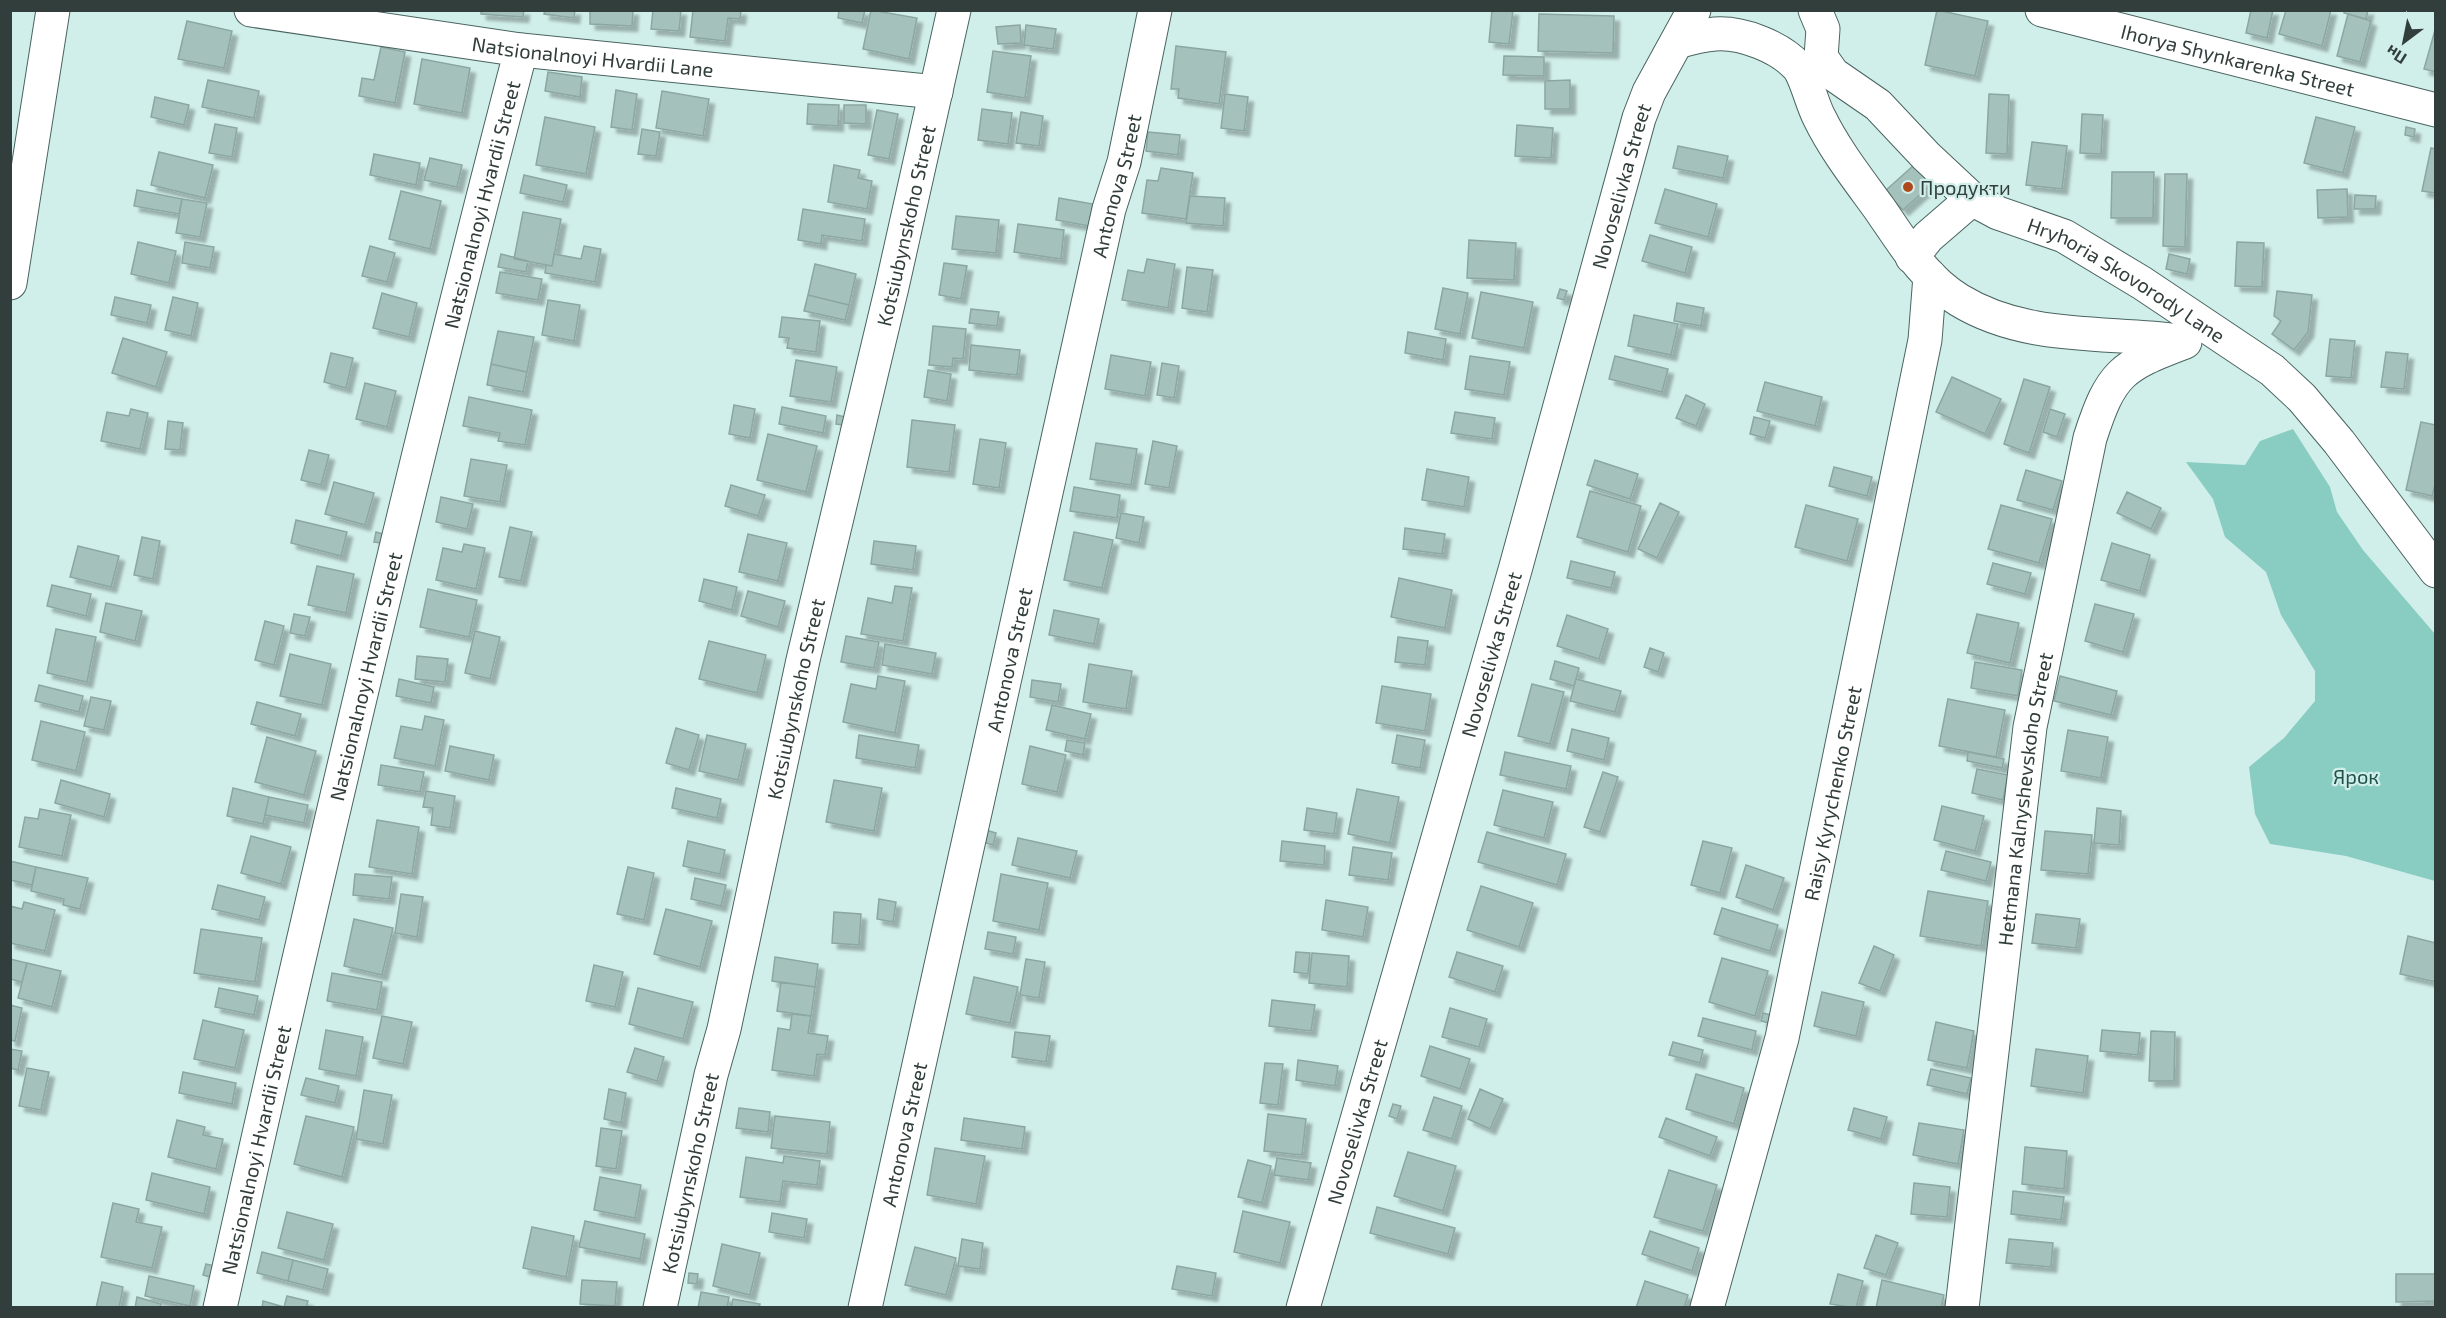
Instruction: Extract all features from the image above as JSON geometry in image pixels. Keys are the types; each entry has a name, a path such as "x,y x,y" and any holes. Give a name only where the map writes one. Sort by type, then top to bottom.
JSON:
{"street":[{"path":"10,283 53,10"},
{"name":"Natsionalnoyi Hvardii Lane","path":"251,10 521,50 936,92"},
{"name":"Kotsiubynskoho Street","path":"660,1308 711,1075 724,1029 803,660 954,10"},
{"name":"Antonova Street","path":"865,1308 1109,209 1124,162 1155,10"},
{"name":"Novoselivka Street","path":"1302,1308 1515,570 1639,118 1649,92 1680,41 1694,10"},
{"name":"Hryhoria Skovorody Lane","path":"1815,10 1823,29 1821,57 1833,74 1878,105 1926,156 1972,199 1998,213 2064,236 2142,283 2272,370 2302,398 2338,442 2436,571"},
{"name":"Ihorya Shynkarenka Street","path":"2042,10 2436,110"},
{"path":"1680,41 1717,34 1738,35 1777,52 1800,69 1853,88"},
{"name":"Natsionalnoyi Hvardii Street","path":"220,1308 303,932 465,264 521,50"},
{"path":"1800,69 1819,118 1832,140 1921,266 1958,300 2000,321 2060,332 2185,342 2244,351"},
{"path":"1921,266 1928,237 1972,199"},
{"name":"Raisy Kyrychenko Street","path":"1707,1308 1782,1038 1925,340 1921,266"},
{"name":"Hetmana Kalnyshevskoho Street","path":"1962,1308 2030,727 2090,438 2104,398 2113,381 2138,362 2185,342"}],"green space":[{"name":"Ярок","path":"2293,429 2330,487 2337,512 2363,550 2435,634 2435,881 2346,856 2270,844 2255,814 2249,767 2284,738 2315,701 2315,671 2281,615 2266,572 2225,537 2213,499 2186,462 2245,465 2260,441"}],"building":[{"path":"481,10 524,10 523,17 481,14"},
{"path":"545,10 575,10 574,18 544,14"},
{"path":"590,10 633,10 632,26 590,24"},
{"path":"653,10 681,10 679,31 651,29"},
{"path":"693,10 741,10 740,19 728,18 725,41 690,37"},
{"path":"839,10 865,10 862,23 838,18"},
{"path":"871,10 917,18 909,59 863,49"},
{"path":"1492,10 1513,10 1509,44 1489,42"},
{"path":"1937,10 1988,21 1975,76 1925,65"},
{"path":"2251,10 2273,10 2267,38 2246,33"},
{"path":"2286,10 2331,10 2322,46 2279,34"},
{"path":"2344,10 2368,10 2366,19 2344,13"},
{"path":"1539,14 1614,16 1613,53 1538,51"},
{"path":"2348,14 2371,21 2360,62 2337,56"},
{"path":"187,21 232,31 224,68 178,59"},
{"path":"1020,25 1021,43 998,44 996,27"},
{"path":"1026,25 1056,29 1053,49 1024,45"},
{"path":"2436,30 2436,72 2424,69"},
{"path":"1176,46 1226,52 1219,104 1178,98 1179,89 1171,89"},
{"path":"381,47 405,52 395,103 359,96 362,78 374,80"},
{"path":"993,51 1031,56 1025,98 987,92"},
{"path":"1504,56 1544,57 1544,76 1503,75"},
{"path":"422,59 470,68 462,113 414,104"},
{"path":"548,72 582,77 580,97 545,91"},
{"path":"208,80 259,91 254,118 202,107"},
{"path":"1570,80 1570,109 1545,109 1545,81"},
{"path":"616,90 637,94 632,130 611,127"},
{"path":"662,91 709,99 703,136 656,128"},
{"path":"1225,94 1248,97 1244,131 1221,128"},
{"path":"1989,94 2009,95 2007,154 1986,153"},
{"path":"155,97 189,105 184,125 151,117"},
{"path":"808,104 839,105 838,126 807,124"},
{"path":"844,105 866,105 866,124 844,123"},
{"path":"982,109 1012,113 1008,144 978,140"},
{"path":"877,110 898,114 889,159 868,155"},
{"path":"1021,112 1043,116 1039,146 1016,143"},
{"path":"2082,114 2103,115 2101,154 2080,153"},
{"path":"545,117 595,127 586,174 536,165"},
{"path":"2316,117 2355,127 2343,173 2304,163"},
{"path":"215,124 237,128 232,157 209,153"},
{"path":"1517,125 1553,128 1551,158 1515,156"},
{"path":"2406,127 2415,129 2414,137 2405,135"},
{"path":"642,129 660,132 656,156 638,154"},
{"path":"1148,132 1180,135 1178,155 1146,151"},
{"path":"2032,142 2067,146 2062,189 2026,185"},
{"path":"1678,146 1728,156 1723,178 1673,168"},
{"path":"2431,148 2436,149 2436,193 2422,191"},
{"path":"159,152 213,165 205,198 151,185"},
{"path":"374,154 420,163 416,185 370,175"},
{"path":"430,158 462,165 457,187 424,180"},
{"path":"834,165 860,170 858,178 872,181 867,209 828,202"},
{"name":"Продукти","path":"1914,165 1932,184 1903,210 1885,191"},
{"path":"1161,168 1193,173 1186,219 1142,213 1147,180 1158,181"},
{"path":"2112,172 2154,172 2153,218 2111,218"},
{"path":"2165,174 2187,174 2185,247 2163,246"},
{"path":"524,175 567,185 563,202 520,193"},
{"path":"1665,189 1717,204 1708,237 1655,223"},
{"path":"2347,189 2348,217 2318,218 2317,190"},
{"path":"137,190 182,199 179,214 134,206"},
{"path":"401,191 441,201 430,249 389,239"},
{"path":"2355,195 2376,196 2375,209 2354,209"},
{"path":"1190,196 1225,198 1223,226 1186,223"},
{"path":"1059,198 1093,204 1089,226 1056,220"},
{"path":"182,199 207,203 200,237 176,233"},
{"path":"803,209 865,219 862,241 822,235 821,244 798,240"},
{"path":"523,212 561,219 552,266 514,259"},
{"path":"956,216 999,220 996,253 952,249"},
{"path":"1018,224 1064,230 1061,259 1014,252"},
{"path":"1650,235 1692,247 1685,273 1642,261"},
{"path":"1469,240 1516,243 1514,280 1467,278"},
{"path":"138,242 176,251 169,283 131,274"},
{"path":"185,242 214,247 210,268 182,263"},
{"path":"2237,242 2264,243 2262,287 2235,286"},
{"path":"370,246 395,253 387,282 362,276"},
{"path":"584,246 601,249 595,282 545,273 546,265 552,266 554,254 581,259"},
{"path":"501,254 528,261 526,272 498,267"},
{"path":"2169,254 2190,259 2187,274 2166,269"},
{"path":"1147,259 1175,264 1168,308 1122,300 1128,270 1144,273"},
{"path":"944,263 967,266 961,299 939,295"},
{"path":"815,264 856,274 849,305 808,295"},
{"path":"1187,267 1213,270 1207,312 1182,308"},
{"path":"500,272 542,279 538,300 496,293"},
{"path":"1443,288 1468,293 1460,334 1435,329"},
{"path":"1560,289 1567,291 1564,300 1557,298"},
{"path":"2277,291 2312,295 2308,332 2294,350 2272,334 2281,321 2274,316"},
{"path":"1481,292 1533,302 1524,348 1472,338"},
{"path":"382,293 417,303 409,337 373,328"},
{"path":"808,295 849,305 845,320 804,311"},
{"path":"115,297 151,305 147,323 111,315"},
{"path":"173,297 198,303 191,336 165,330"},
{"path":"548,300 580,305 574,341 542,335"},
{"path":"1677,303 1704,308 1701,326 1674,321"},
{"path":"971,309 999,312 997,326 969,323"},
{"path":"1634,315 1678,324 1671,355 1628,346"},
{"path":"782,317 820,321 816,352 787,348 789,338 779,337"},
{"path":"933,326 966,329 963,359 953,358 952,367 929,365"},
{"path":"498,331 534,337 527,372 491,364"},
{"path":"1408,332 1446,339 1443,360 1405,353"},
{"path":"123,338 167,352 156,387 112,373"},
{"path":"2330,339 2355,341 2351,378 2326,376"},
{"path":"971,345 1020,350 1017,375 969,370"},
{"path":"2386,352 2408,354 2404,389 2381,387"},
{"path":"331,353 353,358 346,388 324,382"},
{"path":"1111,355 1151,362 1145,396 1105,389"},
{"path":"1470,356 1510,362 1504,395 1465,389"},
{"path":"1615,356 1668,369 1662,392 1609,379"},
{"path":"796,360 837,367 831,402 790,396"},
{"path":"1162,363 1179,366 1174,398 1157,395"},
{"path":"491,364 527,372 523,392 487,385"},
{"path":"928,370 951,374 947,401 924,397"},
{"path":"1952,377 2001,399 1985,434 1936,412"},
{"path":"2024,379 2050,387 2029,453 2004,444"},
{"path":"1765,382 1822,397 1815,426 1757,411"},
{"path":"365,383 396,391 387,427 356,419"},
{"path":"1686,395 1705,404 1696,426 1676,418"},
{"path":"469,397 532,410 525,445 498,441 500,433 463,426"},
{"path":"734,405 755,409 750,438 729,434"},
{"path":"782,407 826,416 823,433 779,424"},
{"path":"131,409 148,413 140,449 101,441 107,412 129,416"},
{"path":"2050,409 2065,414 2057,437 2043,432"},
{"path":"1455,412 1495,418 1492,439 1451,433"},
{"path":"837,415 845,417 843,425 836,424"},
{"path":"1754,417 1770,421 1765,438 1750,434"},
{"path":"912,420 955,425 949,472 907,467"},
{"path":"168,421 183,423 180,450 165,449"},
{"path":"2421,422 2436,425 2436,481 2432,496 2406,490"},
{"path":"768,434 817,446 806,492 757,480"},
{"path":"980,439 1006,443 999,488 973,484"},
{"path":"1153,441 1177,446 1169,488 1145,484"},
{"path":"1096,443 1137,449 1131,485 1090,479"},
{"path":"309,450 329,455 321,485 301,480"},
{"path":"471,459 507,465 500,502 464,496"},
{"path":"1595,460 1638,474 1630,499 1587,485"},
{"path":"1834,467 1872,477 1867,496 1829,486"},
{"path":"1427,469 1469,477 1464,507 1422,500"},
{"path":"2026,470 2062,481 2053,510 2017,500"},
{"path":"334,482 374,493 365,525 325,514"},
{"path":"731,485 765,495 758,516 725,506"},
{"path":"1074,487 1120,495 1117,518 1070,511"},
{"path":"1590,491 1641,506 1628,552 1577,537"},
{"path":"2127,492 2161,508 2151,529 2117,513"},
{"path":"441,497 473,504 467,529 436,522"},
{"path":"1660,503 1679,512 1657,558 1638,549"},
{"path":"1806,505 1858,519 1847,561 1795,547"},
{"path":"2001,505 2052,519 2039,563 1988,549"},
{"path":"1121,513 1144,517 1139,543 1116,538"},
{"path":"296,520 347,532 341,556 291,543"},
{"path":"510,527 532,532 521,581 499,577"},
{"path":"1405,528 1445,534 1442,554 1403,549"},
{"path":"376,532 383,534 381,543 374,542"},
{"path":"1074,532 1113,540 1102,588 1064,580"},
{"path":"748,534 787,543 778,581 739,572"},
{"path":"142,537 160,541 153,579 134,575"},
{"path":"874,541 916,546 913,570 871,564"},
{"path":"2112,543 2150,555 2140,591 2101,580"},
{"path":"464,544 485,548 476,589 436,580 443,548 462,552"},
{"path":"78,546 119,556 111,587 70,577"},
{"path":"1571,561 1615,572 1611,588 1567,578"},
{"path":"1993,563 2031,573 2025,594 1987,584"},
{"path":"317,566 354,574 346,613 308,605"},
{"path":"1399,578 1452,590 1445,628 1391,617"},
{"path":"704,579 737,587 732,610 699,601"},
{"path":"52,585 91,594 86,616 47,606"},
{"path":"895,586 912,588 903,641 861,634 868,598 892,603"},
{"path":"428,589 477,600 469,637 420,627"},
{"path":"748,591 785,601 778,627 741,616"},
{"path":"106,603 142,611 135,641 100,632"},
{"path":"2095,604 2134,614 2123,652 2085,641"},
{"path":"1054,610 1099,619 1094,644 1049,635"},
{"path":"294,614 310,617 305,636 290,633"},
{"path":"1977,614 2019,623 2010,663 1967,653"},
{"path":"1567,615 1608,629 1599,659 1557,646"},
{"path":"265,621 284,626 274,665 255,660"},
{"path":"56,629 96,637 87,682 47,673"},
{"path":"475,631 500,637 490,679 465,673"},
{"path":"846,636 879,642 874,668 841,662"},
{"path":"1398,637 1428,641 1425,665 1395,662"},
{"path":"709,641 766,655 757,693 699,679"},
{"path":"885,644 936,653 932,674 882,665"},
{"path":"1650,648 1664,653 1658,672 1644,667"},
{"path":"290,654 331,664 322,705 280,696"},
{"path":"417,656 448,659 445,682 415,679"},
{"path":"1555,661 1579,668 1574,686 1550,679"},
{"path":"1975,662 2022,670 2018,696 1971,688"},
{"path":"1089,664 1132,671 1126,709 1083,702"},
{"path":"878,676 905,681 895,733 843,722 851,684 876,689"},
{"path":"2060,676 2117,691 2111,715 2054,701"},
{"path":"399,679 434,687 431,703 396,696"},
{"path":"1576,679 1621,691 1615,712 1570,701"},
{"path":"1032,680 1061,684 1058,702 1030,697"},
{"path":"1532,684 1564,692 1550,744 1518,736"},
{"path":"39,685 83,696 79,712 35,701"},
{"path":"1382,686 1431,694 1425,731 1376,723"},
{"path":"91,697 111,701 104,730 84,726"},
{"path":"1948,699 2005,710 1996,757 1939,746"},
{"path":"257,702 301,714 295,736 251,724"},
{"path":"1052,705 1091,714 1085,739 1046,730"},
{"path":"425,716 444,720 435,766 394,758 401,726 422,730"},
{"path":"41,721 85,732 76,771 32,760"},
{"path":"676,728 699,735 689,770 666,763"},
{"path":"1572,729 1609,738 1604,760 1567,751"},
{"path":"2068,730 2108,737 2101,778 2061,771"},
{"path":"707,735 746,744 738,780 699,771"},
{"path":"859,735 919,745 915,768 856,758"},
{"path":"1397,735 1425,740 1420,768 1392,763"},
{"path":"267,737 316,751 304,795 255,782"},
{"path":"1067,740 1085,743 1083,755 1065,751"},
{"path":"450,746 494,755 489,780 445,771"},
{"path":"1030,746 1066,755 1057,792 1022,784"},
{"path":"1505,752 1571,766 1566,789 1500,775"},
{"path":"1968,752 2004,759 2002,768 1967,761"},
{"path":"381,765 424,772 420,792 378,785"},
{"path":"1977,769 2008,775 2003,800 1972,793"},
{"path":"1603,772 1618,777 1600,832 1584,827"},
{"path":"61,780 110,794 104,817 55,803"},
{"path":"834,780 882,788 874,831 826,822"},
{"path":"233,788 269,797 263,824 227,816"},
{"path":"676,788 721,799 717,818 672,808"},
{"path":"1357,789 1399,797 1390,843 1348,834"},
{"path":"1503,790 1553,802 1544,838 1494,825"},
{"path":"426,791 455,796 450,828 431,825 433,808 423,807"},
{"path":"269,797 308,805 304,823 265,815"},
{"path":"1942,806 1984,816 1975,851 1934,840"},
{"path":"1307,808 1337,813 1334,834 1304,830"},
{"path":"2097,808 2121,811 2119,845 2094,843"},
{"path":"40,809 71,815 62,856 19,847 25,817 38,819"},
{"path":"377,820 419,827 412,874 369,867"},
{"path":"986,830 996,833 993,845 983,842"},
{"path":"2045,831 2092,835 2088,874 2041,870"},
{"path":"1487,832 1566,854 1557,885 1478,862"},
{"path":"251,836 291,847 281,884 241,873"},
{"path":"1018,838 1077,851 1070,878 1012,865"},
{"path":"688,841 725,850 720,874 683,866"},
{"path":"1282,841 1325,846 1324,865 1280,861"},
{"path":"1703,841 1732,848 1720,893 1691,885"},
{"path":"1353,847 1392,853 1388,880 1349,875"},
{"path":"1946,851 1991,862 1986,881 1941,870"},
{"path":"10,861 36,867 32,885 10,880"},
{"path":"1746,865 1784,878 1773,910 1736,897"},
{"path":"36,867 88,878 80,909 63,905 64,899 31,891"},
{"path":"628,867 654,873 644,920 617,914"},
{"path":"355,874 392,877 389,899 353,895"},
{"path":"1001,874 1048,883 1039,930 993,921"},
{"path":"695,878 726,885 721,906 691,899"},
{"path":"218,885 265,897 259,920 212,909"},
{"path":"1481,886 1533,903 1519,947 1467,930"},
{"path":"1928,891 1988,901 1981,946 1920,936"},
{"path":"401,894 423,897 417,937 395,933"},
{"path":"879,899 896,902 893,922 877,919"},
{"path":"1326,900 1368,907 1363,937 1322,930"},
{"path":"24,902 55,910 45,951 10,943 10,906 22,909"},
{"path":"1722,908 1778,925 1770,951 1714,934"},
{"path":"666,909 712,921 700,967 654,954"},
{"path":"834,912 861,914 859,945 832,943"},
{"path":"2036,914 2080,919 2076,948 2032,943"},
{"path":"354,919 393,928 382,975 344,966"},
{"path":"201,929 262,938 255,982 194,973"},
{"path":"988,932 1016,937 1013,954 985,949"},
{"path":"2408,936 2436,943 2436,982 2400,974"},
{"path":"1874,946 1894,955 1880,991 1859,983"},
{"path":"1296,952 1310,953 1308,974 1294,972"},
{"path":"1457,952 1503,966 1495,992 1449,977"},
{"path":"1312,953 1349,956 1347,987 1309,983"},
{"path":"775,957 818,964 815,987 772,981"},
{"path":"1722,958 1768,971 1755,1016 1709,1002"},
{"path":"10,959 27,963 22,982 10,979"},
{"path":"1026,959 1045,962 1039,998 1020,995"},
{"path":"27,963 61,971 52,1007 18,998"},
{"path":"594,965 623,972 615,1007 586,1001"},
{"path":"332,973 382,982 377,1010 327,1001"},
{"path":"974,977 1018,987 1010,1023 966,1014"},
{"path":"781,982 815,987 811,1016 777,1011"},
{"path":"219,988 258,996 254,1015 215,1007"},
{"path":"638,988 693,1002 683,1039 629,1024"},
{"path":"1822,992 1864,1002 1856,1036 1814,1026"},
{"path":"1272,1000 1315,1005 1311,1031 1269,1026"},
{"path":"10,1005 22,1008 15,1041 10,1040"},
{"path":"1450,1008 1487,1019 1479,1047 1442,1037"},
{"path":"1763,1013 1771,1015 1769,1023 1761,1021"},
{"path":"792,1014 811,1016 808,1033 828,1036 825,1055 817,1054 814,1076 772,1070 778,1028 790,1030"},
{"path":"382,1016 412,1022 403,1064 373,1058"},
{"path":"1703,1018 1756,1031 1752,1050 1698,1036"},
{"path":"203,1020 244,1030 235,1068 194,1059"},
{"path":"1936,1022 1974,1031 1967,1068 1928,1060"},
{"path":"326,1030 363,1037 356,1076 319,1069"},
{"path":"2102,1030 2140,1033 2138,1055 2100,1051"},
{"path":"2151,1031 2175,1032 2174,1081 2149,1081"},
{"path":"1015,1032 1050,1036 1046,1062 1012,1057"},
{"path":"1673,1042 1703,1050 1700,1063 1669,1055"},
{"path":"1430,1046 1470,1059 1460,1089 1421,1076"},
{"path":"635,1048 664,1057 657,1081 627,1072"},
{"path":"10,1049 22,1051 18,1070 10,1068"},
{"path":"2036,1049 2088,1056 2083,1093 2031,1086"},
{"path":"1298,1060 1338,1066 1335,1086 1296,1080"},
{"path":"1265,1063 1283,1064 1278,1105 1260,1103"},
{"path":"27,1068 49,1072 41,1110 19,1106"},
{"path":"1931,1069 1971,1078 1967,1094 1927,1085"},
{"path":"183,1072 236,1083 232,1104 179,1093"},
{"path":"1696,1074 1744,1088 1734,1124 1686,1109"},
{"path":"306,1078 339,1086 335,1103 301,1095"},
{"path":"609,1089 626,1093 621,1123 604,1119"},
{"path":"1480,1089 1503,1099 1490,1129 1468,1119"},
{"path":"364,1090 392,1095 383,1144 356,1139"},
{"path":"1434,1097 1462,1106 1452,1139 1423,1130"},
{"path":"1393,1104 1401,1106 1397,1119 1389,1116"},
{"path":"739,1108 770,1112 768,1132 736,1128"},
{"path":"1854,1108 1887,1117 1881,1139 1848,1130"},
{"path":"1268,1114 1306,1119 1302,1155 1264,1151"},
{"path":"306,1116 354,1127 342,1177 294,1164"},
{"path":"775,1116 830,1122 827,1154 771,1148"},
{"path":"964,1118 1025,1127 1022,1149 961,1140"},
{"path":"1666,1118 1717,1137 1710,1156 1659,1137"},
{"path":"177,1120 205,1127 203,1135 223,1139 216,1169 168,1157"},
{"path":"1919,1123 1964,1130 1958,1164 1913,1155"},
{"path":"601,1128 622,1131 616,1169 596,1166"},
{"path":"2025,1147 2067,1151 2064,1189 2022,1184"},
{"path":"935,1148 985,1156 976,1204 927,1195"},
{"path":"1408,1152 1456,1166 1443,1211 1394,1196"},
{"path":"784,1156 820,1161 817,1185 783,1181 780,1202 740,1197 746,1157 783,1163"},
{"path":"1277,1158 1311,1163 1308,1180 1274,1175"},
{"path":"1248,1160 1271,1166 1262,1203 1238,1197"},
{"path":"1669,1170 1717,1185 1703,1231 1654,1217"},
{"path":"152,1173 210,1187 204,1214 146,1200"},
{"path":"600,1177 641,1185 635,1218 594,1210"},
{"path":"1914,1183 1950,1187 1947,1217 1911,1214"},
{"path":"2013,1191 2064,1197 2061,1220 2011,1214"},
{"path":"113,1203 139,1209 136,1222 162,1227 152,1268 101,1257"},
{"path":"1377,1207 1455,1228 1448,1254 1370,1233"},
{"path":"1243,1211 1290,1222 1280,1263 1234,1252"},
{"path":"287,1212 333,1224 324,1260 278,1248"},
{"path":"772,1213 807,1219 804,1238 769,1232"},
{"path":"585,1221 645,1234 640,1259 579,1247"},
{"path":"532,1227 574,1236 566,1277 523,1268"},
{"path":"1650,1231 1699,1248 1692,1271 1642,1254"},
{"path":"1876,1235 1898,1243 1886,1275 1864,1268"},
{"path":"962,1239 983,1243 980,1269 958,1266"},
{"path":"2009,1239 2053,1243 2051,1267 2006,1263"},
{"path":"722,1244 760,1253 750,1295 713,1286"},
{"path":"915,1247 956,1258 946,1295 905,1285"},
{"path":"262,1252 293,1260 288,1281 257,1273"},
{"path":"293,1260 328,1269 323,1290 288,1281"},
{"path":"206,1264 215,1266 213,1278 203,1275"},
{"path":"1177,1266 1216,1273 1212,1296 1172,1289"},
{"path":"689,1273 698,1274 697,1284 688,1283"},
{"path":"1838,1274 1863,1281 1856,1308 1830,1304"},
{"path":"2396,1274 2436,1274 2436,1301 2396,1302"},
{"path":"149,1276 194,1286 190,1306 145,1296"},
{"path":"582,1280 617,1282 615,1306 580,1304"},
{"path":"1882,1280 1944,1295 1941,1308 1876,1308"},
{"path":"1645,1281 1688,1295 1684,1308 1636,1308"},
{"path":"102,1282 123,1287 119,1308 96,1308"},
{"path":"701,1292 729,1297 727,1308 698,1308"},
{"path":"287,1296 308,1301 306,1308 262,1308 263,1301 284,1307"},
{"path":"137,1297 161,1304 160,1308 135,1308"},
{"path":"733,1299 760,1304 759,1308 731,1308"}],"place":[{"name":"Продукти","path":"1908,187"}]}
